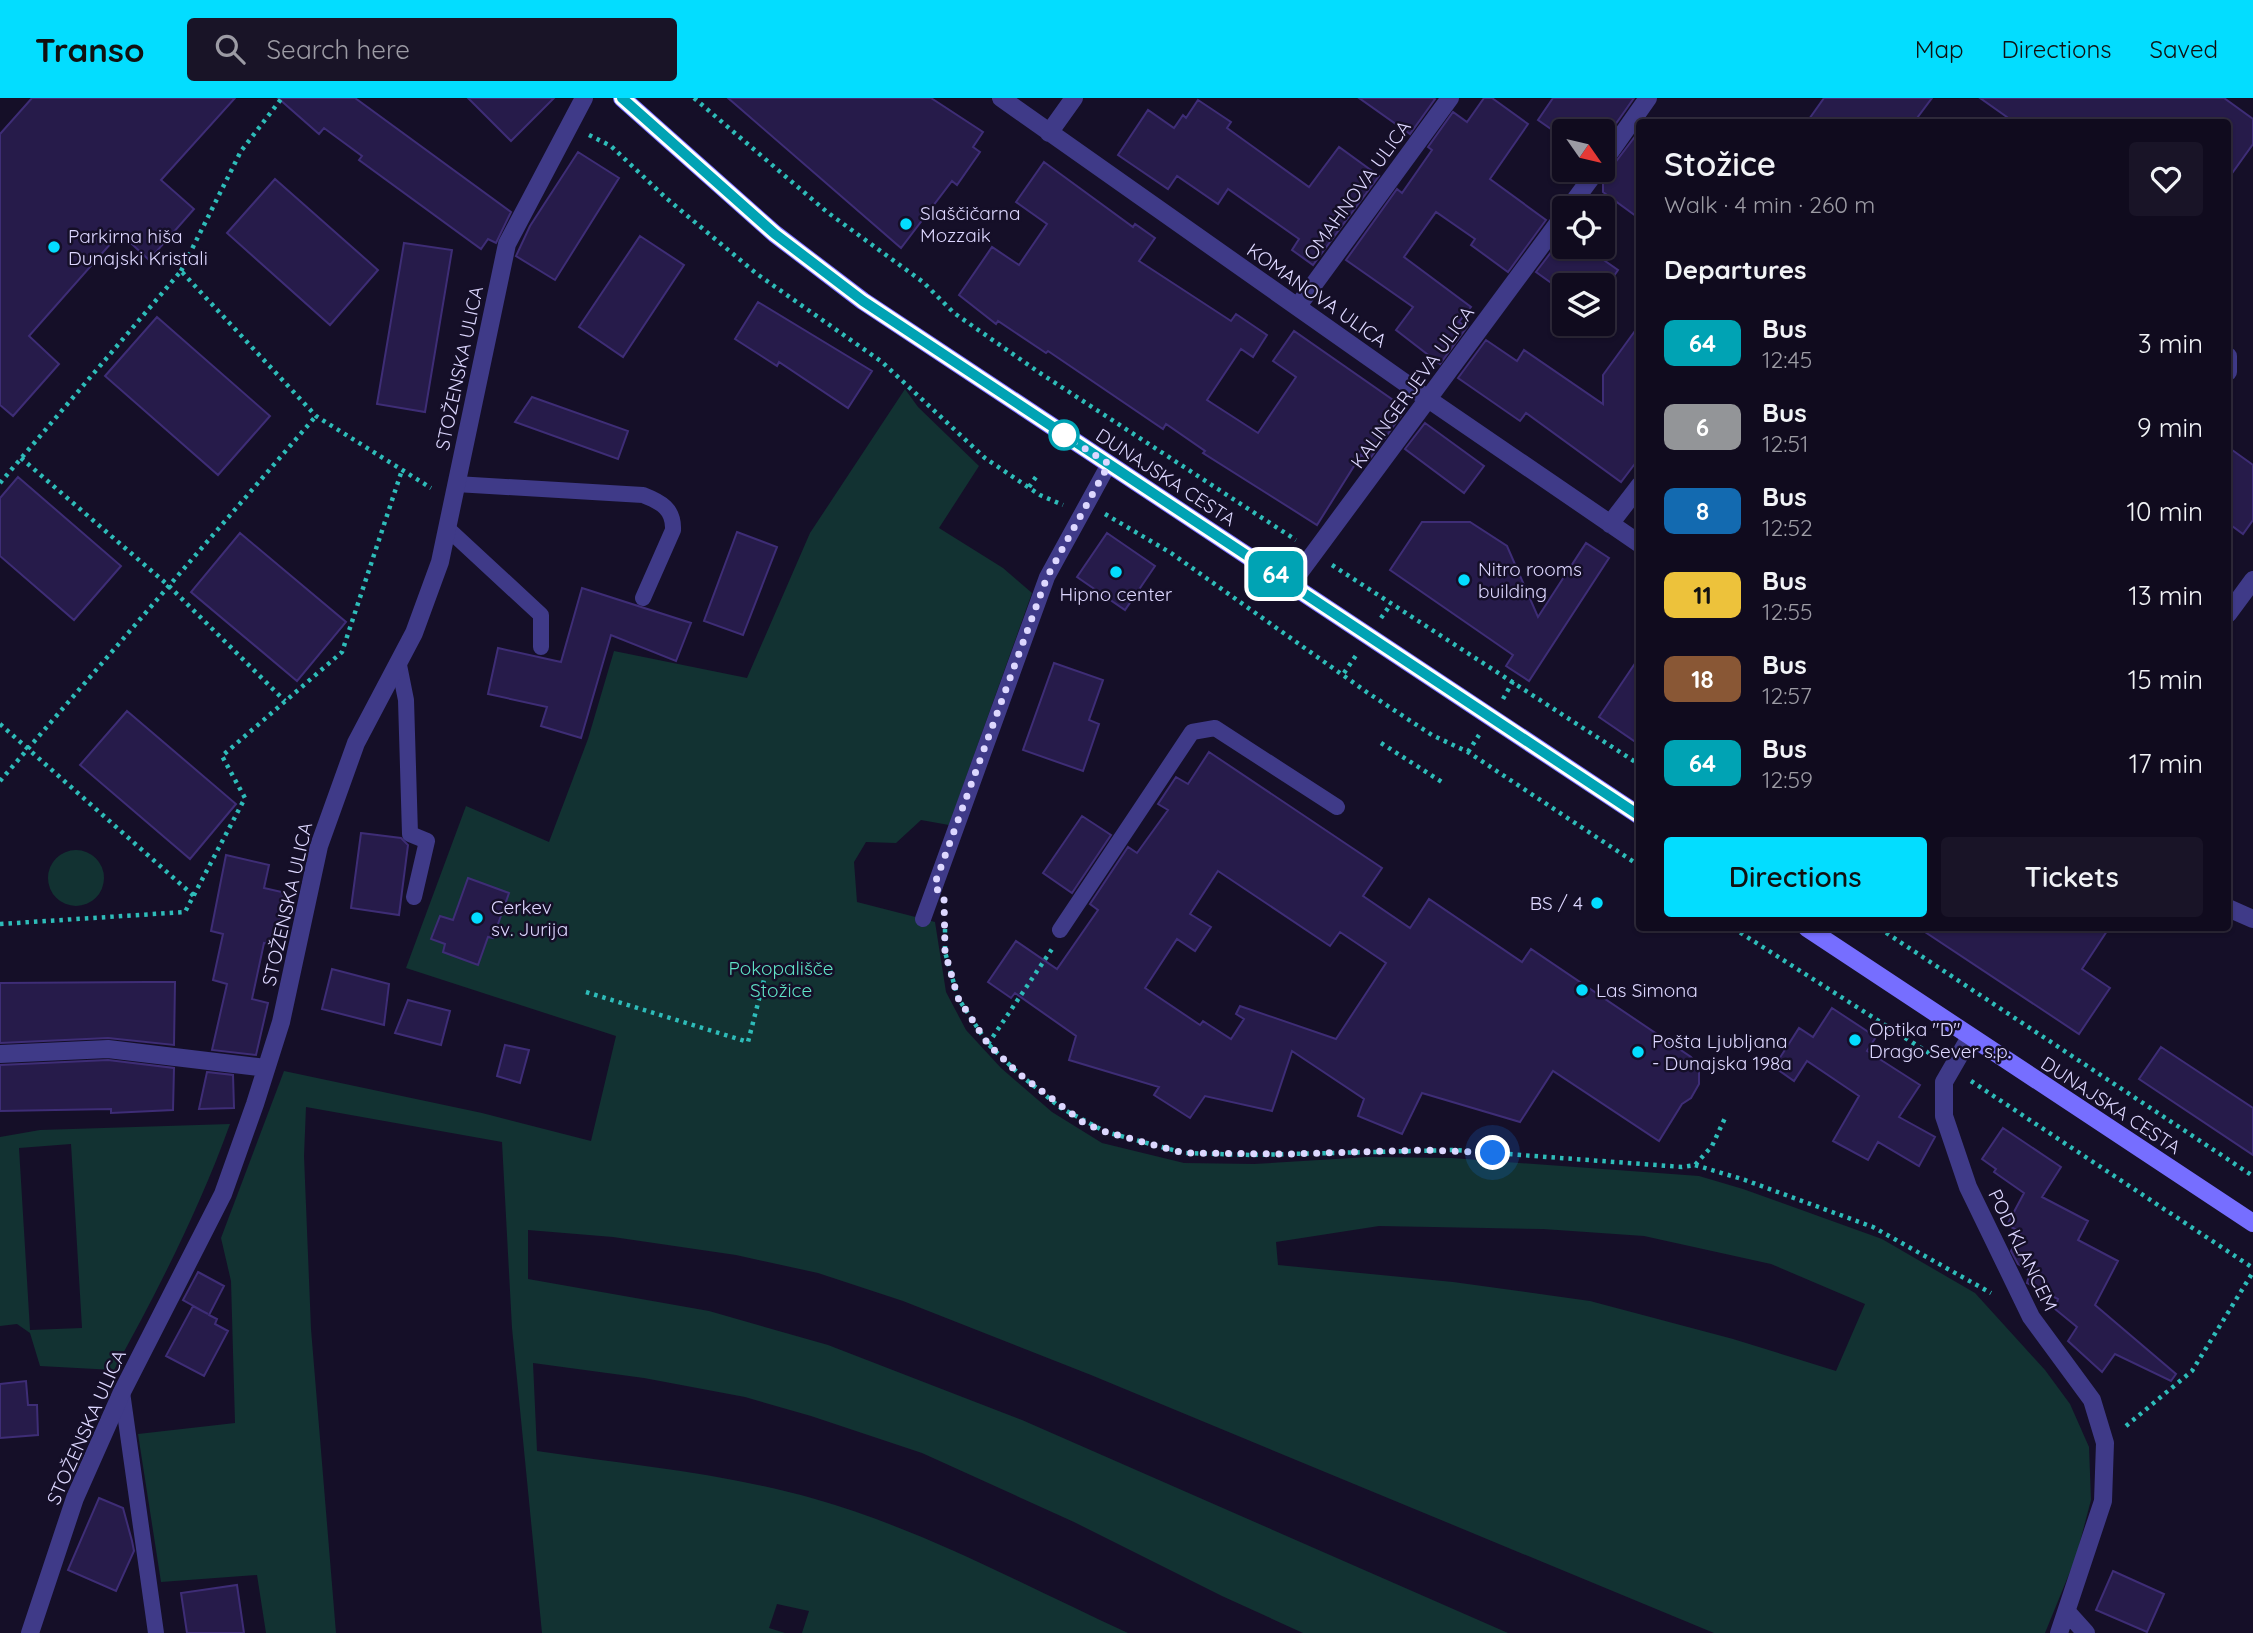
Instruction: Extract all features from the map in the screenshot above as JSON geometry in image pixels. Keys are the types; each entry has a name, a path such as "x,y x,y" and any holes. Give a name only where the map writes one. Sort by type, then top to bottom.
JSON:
{"main road":[{"name":"DUNAJSKA CESTA","path":"622,98 775,234 852,292 1636,813"},
{"name":"DUNAJSKA CESTA","path":"1811,931 2253,1223"}],"street":[{"name":"STOŽENSKA ULICA","path":"30,1633 75,1499 122,1392 222,1194 281,1022 319,846 356,743 414,633 440,562 507,244 584,98"},
{"name":"KOMANOVA ULICA","path":"1001,98 1427,399 1636,541"},
{"path":"1049,133 1074,98"},
{"name":"OMAHNOVA ULICA","path":"1298,306 1450,98"},
{"path":"1615,145 1648,98"},
{"name":"KALINGERJEVA ULICA","path":"1291,584 1552,231"},
{"path":"1611,524 1636,490"},
{"path":"2231,610 2253,580"},
{"path":"2231,909 2253,919"},
{"name":"POD KLANCEM","path":"1970,1037 1941,1091 1944,1116 1968,1187 2031,1317 2092,1400 2105,1443 2103,1502 2068,1613 2059,1633"},
{"path":"0,1054 108,1048 266,1068"},
{"path":"2068,1613 2086,1633"}],"lane":[{"path":"923,919 1047,577 1109,464"},
{"path":"456,484 643,495 663,502 674,519 673,530 643,598"},
{"path":"447,528 541,615 541,647"},
{"path":"399,665 406,700 410,834 427,841 414,897"},
{"path":"1060,930 1192,732 1215,728 1338,807"},
{"path":"122,1392 156,1633"}],"path":[{"path":"0,483 181,271 240,151 282,98"},
{"name":"DUNAJSKA CESTA","path":"694,98 827,212 923,282 954,313 1040,373 1636,762"},
{"path":"587,134 611,146 666,198 757,274 882,362 934,407 985,458 1029,487 1069,507"},
{"path":"181,271 316,415 453,502"},
{"path":"0,781 316,415"},
{"path":"21,458 169,586 285,701"},
{"path":"0,924 186,912 245,798 222,756 342,652 402,470"},
{"path":"1029,487 1038,474"},
{"path":"1106,514 1171,553 1368,693 1432,735 1468,752 1636,863"},
{"path":"0,724 194,896"},
{"path":"1381,743 1445,784"},
{"path":"945,924 945,952 958,998 988,1044 1018,1073 1084,1123 1106,1132 1184,1153 1250,1155 1454,1150 1682,1167 1695,1165 1745,1180 1873,1227 1996,1296"},
{"path":"988,1044 1052,948 1060,930"},
{"path":"1738,931 1928,1052"},
{"name":"DUNAJSKA CESTA","path":"1884,931 2253,1175"},
{"path":"586,992 748,1042 767,968"},
{"path":"1974,1083 2253,1270 2192,1371 2105,1443"},
{"path":"1695,1165 1712,1146 1725,1118"}],"green space":[{"name":"Pokopališče Stožice","path":"905,389 918,407 979,466 939,528 1003,568 1032,593 949,825 921,820 896,843 866,842 854,862 857,902 935,922 946,992 966,1030 1001,1068 1052,1112 1102,1143 1184,1163 1254,1164 1368,1157 1452,1158 1699,1176 1882,1239 1975,1293 2045,1370 2070,1404 2089,1447 2091,1500 2076,1557 2045,1633 1714,1633 1091,1375 903,1301 818,1273 736,1255 613,1237 528,1230 528,1279 709,1311 828,1345 1022,1420 1508,1633 1303,1633 1074,1522 922,1453 745,1397 644,1378 533,1363 537,1451 747,1482 815,1499 895,1526 935,1543 1128,1633 802,1633 809,1611 777,1604 769,1628 785,1633 542,1633 512,1328 502,1142 306,1107 304,1156 311,1329 336,1633 266,1633 257,1575 161,1582 138,1434 235,1423 231,1281 221,1238 284,1071 482,1113 591,1141 616,1036 406,968 466,806 549,842 588,739 614,651 747,678 810,533","holes":["1379,1226 1543,1229 1644,1236 1771,1264 1865,1304 1836,1371 1733,1339 1590,1301 1453,1282 1278,1265 1276,1242"]},
{"path":"70,850 82,850 92,854 100,862 104,878 100,894 92,902 82,906 70,906 60,902 52,894 48,884 48,872 52,862 60,854"},
{"path":"230,1124 177,1249 114,1370 40,1366 30,1333 17,1324 0,1326 0,1137 40,1130","holes":["71,1144 82,1328 30,1330 19,1148"]}],"building":[{"name":"Parkirna hiša Dunajski Kristali","path":"32,98 235,98 161,180 194,209 149,260 120,233 29,336 59,364 13,416 0,405 0,134"},
{"path":"278,98 355,98 511,212 496,243 488,239 481,249 359,160 362,156 324,128 319,134"},
{"path":"468,98 554,98 511,141"},
{"path":"728,98 931,98 983,132 973,147 980,152 957,185 952,181 901,248"},
{"path":"1359,98 1433,98 1435,99 1410,134"},
{"path":"1484,98 1492,98 1528,124 1490,179 1546,220 1508,272 1471,245 1475,239 1436,212 1404,257 1471,307 1459,322 1467,327 1440,364 1396,330 1413,307 1346,260 1397,189 1402,193 1432,150 1428,147 1453,112 1467,122"},
{"path":"1553,98 1634,98 1615,125 1615,119 1552,119 1552,130 1538,120"},
{"path":"1824,98 1932,98 1916,119 1809,119"},
{"path":"1980,98 2224,98 2253,119 2253,144 2231,175 2231,119 2010,119"},
{"path":"1198,100 1231,122 1227,128 1309,187 1339,147 1379,176 1313,265 1292,250 1299,239 1228,189 1218,204 1177,176 1168,189 1118,155 1148,110 1174,128 1183,115 1186,118"},
{"path":"1636,135 1636,216 1615,201 1615,196 1603,192 1603,182 1615,182 1615,163"},
{"path":"578,152 619,178 555,280 516,256 530,226"},
{"path":"1044,162 1133,227 1135,224 1155,238 1139,261 1231,321 1236,314 1267,335 1253,357 1241,349 1207,400 1258,433 1296,377 1273,361 1294,331 1406,409 1369,460 1361,455 1317,525 1203,453 1205,451 1166,424 1163,429 1048,351 1046,353 998,321 996,324 959,295 992,247 1019,265 1047,224 1016,202"},
{"path":"275,179 378,270 330,325 227,233"},
{"path":"640,236 684,265 623,357 579,327"},
{"path":"404,243 452,250 425,412 377,404"},
{"path":"1552,251 1552,259 1602,259 1618,270 1615,274 1552,273 1552,283 1536,272"},
{"path":"758,302 872,371 848,408 779,362 777,366 735,339"},
{"path":"157,317 270,416 218,475 105,376"},
{"path":"1636,330 1636,462 1621,482 1526,413 1520,421 1458,378 1486,340 1517,361 1524,350 1603,404 1603,375"},
{"path":"532,397 628,431 618,459 515,422"},
{"path":"1425,423 1484,466 1464,493 1405,449"},
{"path":"2231,449 2253,465 2253,520 2243,534 2231,525"},
{"path":"18,477 121,566 74,620 0,556 0,498"},
{"name":"Nitro rooms building","path":"1422,522 1470,522 1507,546 1538,617 1586,543 1609,558 1529,681 1506,666 1513,655 1390,570"},
{"path":"737,532 777,547 743,635 704,621"},
{"path":"240,533 346,622 297,681 191,592"},
{"name":"Hipno center","path":"1107,533 1155,566 1125,610 1077,577"},
{"path":"582,588 691,623 676,661 611,635 581,738 541,726 547,707 488,694 498,648 561,662"},
{"path":"1636,662 1636,742 1599,717"},
{"path":"1054,663 1103,680 1089,720 1099,724 1083,771 1023,750"},
{"path":"127,711 236,804 190,859 80,765"},
{"path":"1209,752 1382,868 1363,896 1410,928 1429,899 1522,962 1531,949 1691,1057 1699,1070 1699,1084 1691,1098 1682,1104 1659,1141 1553,1071 1520,1122 1422,1093 1402,1134 1358,1116 1364,1099 1292,1051 1272,1111 1205,1096 1190,1118 1154,1095 1159,1087 1069,1060 1076,1036 1015,993 1011,998 988,982 1016,941 1057,969 1098,910 1090,904 1128,847 1137,853 1168,810 1158,804 1176,777 1188,784","holes":["1218,871 1330,946 1340,932 1386,963 1336,1039 1240,1006 1236,1014 1244,1019 1231,1039 1203,1021 1200,1025 1145,988 1177,939 1195,951 1211,927 1190,914"]},
{"path":"1082,816 1111,835 1072,893 1043,873"},
{"path":"361,833 401,838 408,845 399,915 351,908"},
{"path":"226,855 269,865 264,888 286,893 274,945 264,943 252,999 268,1003 256,1055 212,1050 227,984 213,980 223,934 211,931"},
{"name":"Cerkev sv. Jurija","path":"468,878 509,893 493,938 488,937 478,965 443,952 445,944 431,939 440,916 453,920"},
{"path":"1924,931 2107,931 2082,969 2110,988 2079,1034"},
{"path":"332,969 389,984 384,1025 322,1009"},
{"path":"175,982 174,1045 108,1038 0,1043 0,983"},
{"path":"408,1000 450,1011 441,1045 395,1033"},
{"path":"1832,1008 1876,1037 1867,1051 1920,1085 1899,1117 1935,1137 1919,1166 1878,1142 1868,1160 1833,1141 1859,1096 1807,1061 1794,1081 1774,1067 1799,1028 1813,1037"},
{"path":"505,1045 529,1050 520,1083 497,1076"},
{"path":"2161,1047 2253,1108 2253,1155 2139,1079"},
{"path":"108,1060 174,1068 173,1110 111,1113 111,1109 0,1111 0,1065"},
{"path":"207,1072 233,1075 234,1108 199,1109"},
{"path":"2003,1128 2061,1167 2042,1197 2088,1221 2078,1240 2118,1261 2095,1305 2176,1374 2171,1381 2115,1354 2102,1372 2068,1341 2077,1327 2055,1309 2058,1299 2027,1283 2030,1271 2018,1264 2011,1251 2021,1232 2007,1225 2024,1193 1994,1172 1996,1169 1982,1159"},
{"path":"198,1272 224,1286 209,1315 217,1319 215,1324 228,1331 204,1376 166,1356 193,1306 208,1314 183,1300"},
{"path":"26,1381 28,1405 37,1405 38,1435 0,1438 0,1384"},
{"path":"99,1498 123,1508 134,1551 116,1591 68,1570"},
{"path":"2113,1571 2164,1594 2147,1632 2096,1610"},
{"path":"237,1585 244,1633 187,1633 181,1593"}],"bus line":[{"name":"64","path":"622,98 775,234 863,301 1636,813"}],"place":[{"name":"Slaščičarna Mozzaik","path":"906,224"},
{"name":"Parkirna hiša Dunajski Kristali","path":"54,247"},
{"name":"Hipno center","path":"1116,572"},
{"name":"Nitro rooms building","path":"1464,580"},
{"name":"BS / 4","path":"1597,903"},
{"name":"Cerkev sv. Jurija","path":"477,918"},
{"name":"Las Simona","path":"1582,990"},
{"name":"Optika \"D\" Drago Sever s.p.","path":"1855,1040"},
{"name":"Pošta Ljubljana - Dunajska 198a","path":"1638,1052"}],"route":[{"path":"1064,435 1109,464 1047,577 934,886 944,897 945,952 958,998 988,1044 1018,1073 1061,1108 1084,1123 1106,1132 1184,1153 1250,1155 1454,1150 1493,1153"}]}
